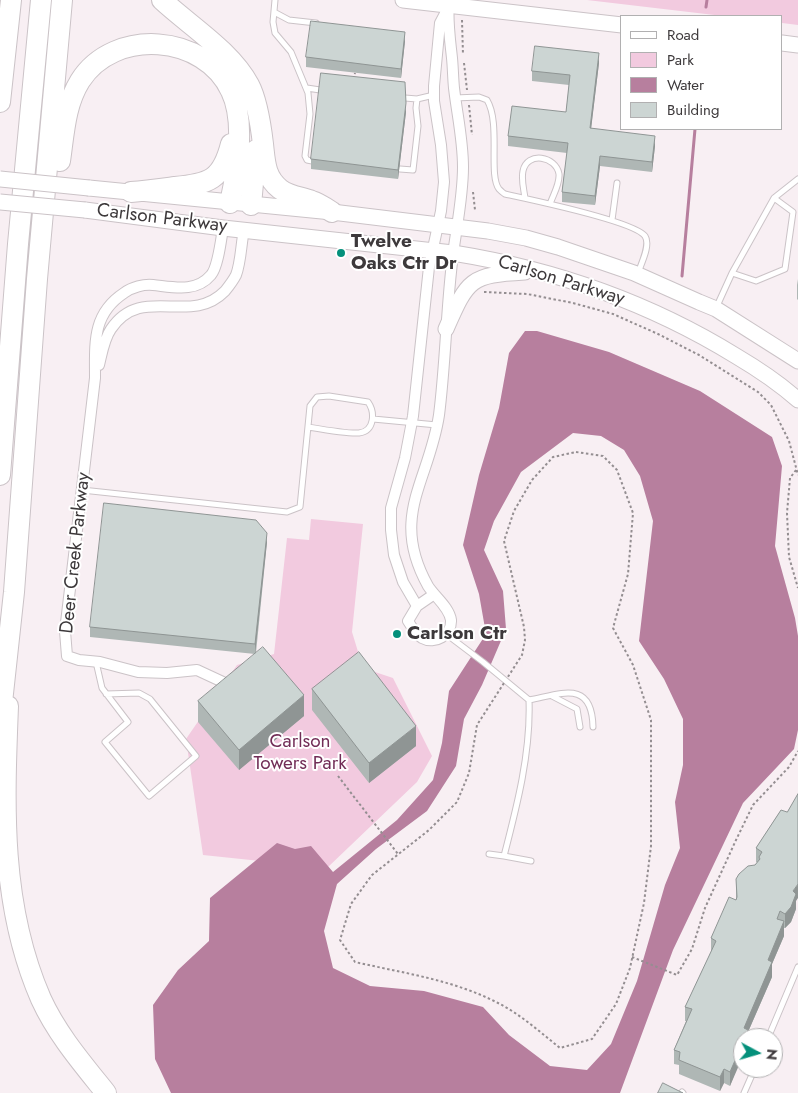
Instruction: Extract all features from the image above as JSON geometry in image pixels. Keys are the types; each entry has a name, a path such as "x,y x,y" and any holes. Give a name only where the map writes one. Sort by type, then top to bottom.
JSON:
{"highway":[{"path":"0,102 11,0"},
{"path":"0,474 18,244 41,0"},
{"path":"62,0 37,279 14,592 6,789 7,852 11,899 21,945 42,1000 64,1039 106,1093"},
{"path":"162,0 229,59 250,87 258,115 263,144 263,159 266,172 270,178 281,190 313,201 332,212"},
{"path":"37,279 49,226 70,100 81,80 94,65 110,54 138,45 162,45 185,50 200,57 217,70 232,92 237,108 239,135 230,203"},
{"path":"131,192 190,186 214,177 220,171 228,156 237,108"},
{"path":"250,205 258,115"},
{"path":"0,720 14,592"}],"main road":[{"path":"403,0 449,3 620,25"},
{"path":"783,43 798,45"},
{"name":"Carlson Parkway","path":"0,179 332,212 488,231 526,238 638,274 716,309 798,361"},
{"name":"Carlson Parkway","path":"0,202 85,210 223,228 453,253 541,271 614,296 686,327 747,363 773,380 798,400"},
{"name":"Deer Creek Parkway","path":"223,228 230,203"},
{"name":"Deer Creek Parkway","path":"244,230 250,205"},
{"path":"446,329 457,303 465,290 473,282 498,273 541,271"}],"street":[{"path":"417,606 403,582 394,555 391,508 405,458 412,423 428,267 438,225 444,182 434,94 434,70 440,23 449,3"},
{"path":"433,595 417,606 408,620 415,633 423,639 434,640 443,637 449,630 451,621 448,611 433,595 417,561 412,543 410,523 413,504 429,458 437,425 453,253 462,186 462,145 455,98 449,3"},
{"name":"Deer Creek Parkway","path":"223,228 215,268 205,280 197,285 186,288 151,285 139,286 128,290 115,299 102,315 97,330 95,347 95,378 65,631 67,656 79,660 138,672 167,674 197,670 225,683"},
{"name":"Deer Creek Parkway","path":"95,378 110,330 130,310 156,305 196,306 217,299 236,274 244,230"}],"lane":[{"path":"276,0 273,22 275,33 291,52 307,88 310,114 305,156 308,160 312,161"},
{"path":"274,12 289,20 326,24"},
{"path":"307,88 320,90"},
{"path":"405,98 417,99 434,94"},
{"path":"455,98 479,97 488,100 492,108 495,177 498,189 505,194 612,220 636,230 644,235 646,247 638,274"},
{"path":"400,169 413,170 418,126 417,99"},
{"path":"525,198 522,178 525,164 530,160 542,158 553,163 559,174 559,181 550,204"},
{"path":"716,309 732,273 774,198 798,179"},
{"path":"612,220 617,183"},
{"path":"732,273 756,281 785,269 793,212 774,198"},
{"path":"82,490 287,512 300,507 310,406 317,397 330,396 368,402 373,409 373,419 369,428 360,433 308,427"},
{"path":"373,419 437,425"},
{"path":"446,634 529,700 565,693 574,693 582,696 592,712 593,727"},
{"path":"96,662 102,688 106,694 128,722 104,742 150,796 196,756 150,700 139,693 106,694"},
{"path":"552,696 577,709 580,726"},
{"path":"504,856 522,775 529,700"},
{"path":"489,854 531,861"},
{"path":"772,1028 798,967"},
{"path":"744,1093 751,1078"}],"path":[{"path":"354,80 355,73"},
{"path":"480,289 484,292 527,294 573,303 613,314 658,334 698,355 758,392 771,405 789,440 798,475"},
{"path":"576,452 603,456 617,470 634,513 628,574 613,628 632,665 651,720 651,846 644,904 630,968 616,1004 592,1040 560,1048 536,1028 498,1003 448,983 355,962 340,940 351,904 372,874 429,830 456,802 469,773 477,725 504,679 522,655 525,640 524,627 504,541 514,510 532,480 553,457 576,452"},
{"path":"796,470 790,478 787,513 789,557 798,588"},
{"path":"632,956 677,976 692,949 705,908 753,806 789,767 798,751"},
{"path":"338,776 398,854"}],"green space":[{"path":"587,0 798,0 798,25 783,23 783,15 714,15"},
{"name":"Carlson Towers Park","path":"311,519 363,524 352,632 363,668 393,678 432,756 417,782 327,868 203,855 186,739 237,665 274,654 287,538 309,540"}],"water":[{"path":"525,331 537,331 609,352 700,391 772,437 782,466 775,546 795,618 798,636 798,730 794,749 743,803 673,950 620,1093 171,1093 155,1059 153,1005 178,970 209,941 210,898 277,843 295,849 311,846 333,872 397,820 433,780 442,743 449,691 486,634 479,594 463,545 479,475 499,408 509,353","holes":["573,433 601,436 624,450 640,476 653,521 639,641 664,679 683,719 683,765 675,802 680,848 665,885 637,981 611,1044 587,1070 550,1066 509,1035 483,1007 424,991 370,986 333,968 324,931 337,884 376,849 427,811 456,766 464,719 482,685 506,629 503,591 484,550 494,521 521,472"]}],"building":[{"path":"311,21 405,32 401,69 306,57"},
{"path":"535,46 599,53 590,128 655,136 652,162 600,156 595,196 562,192 568,143 508,136 512,106 566,112 570,75 532,71"},
{"path":"321,73 405,82 406,103 398,170 311,159"},
{"path":"104,503 256,520 267,533 255,644 90,627"},
{"path":"263,647 304,695 239,750 198,701"},
{"path":"359,652 416,726 369,763 312,689"},
{"path":"798,794 798,884 793,891 796,894 791,907 785,914 780,911 777,919 784,921 768,960 772,962 744,1028 733,1028 733,1065 730,1072 724,1069 720,1077 679,1060 680,1052 674,1050 692,1009 685,1007 716,941 711,938 729,897 736,900 736,879 748,866 755,865 760,859 759,857 762,852 756,848 781,810 787,812"},
{"path":"663,1083 683,1093 658,1093"}],"waterway":[{"path":"706,7 707,0"},
{"path":"682,276 695,130"}],"place":[{"name":"Twelve Oaks Ctr Dr","path":"341,253"},
{"name":"Carlson Ctr","path":"397,634"}]}
